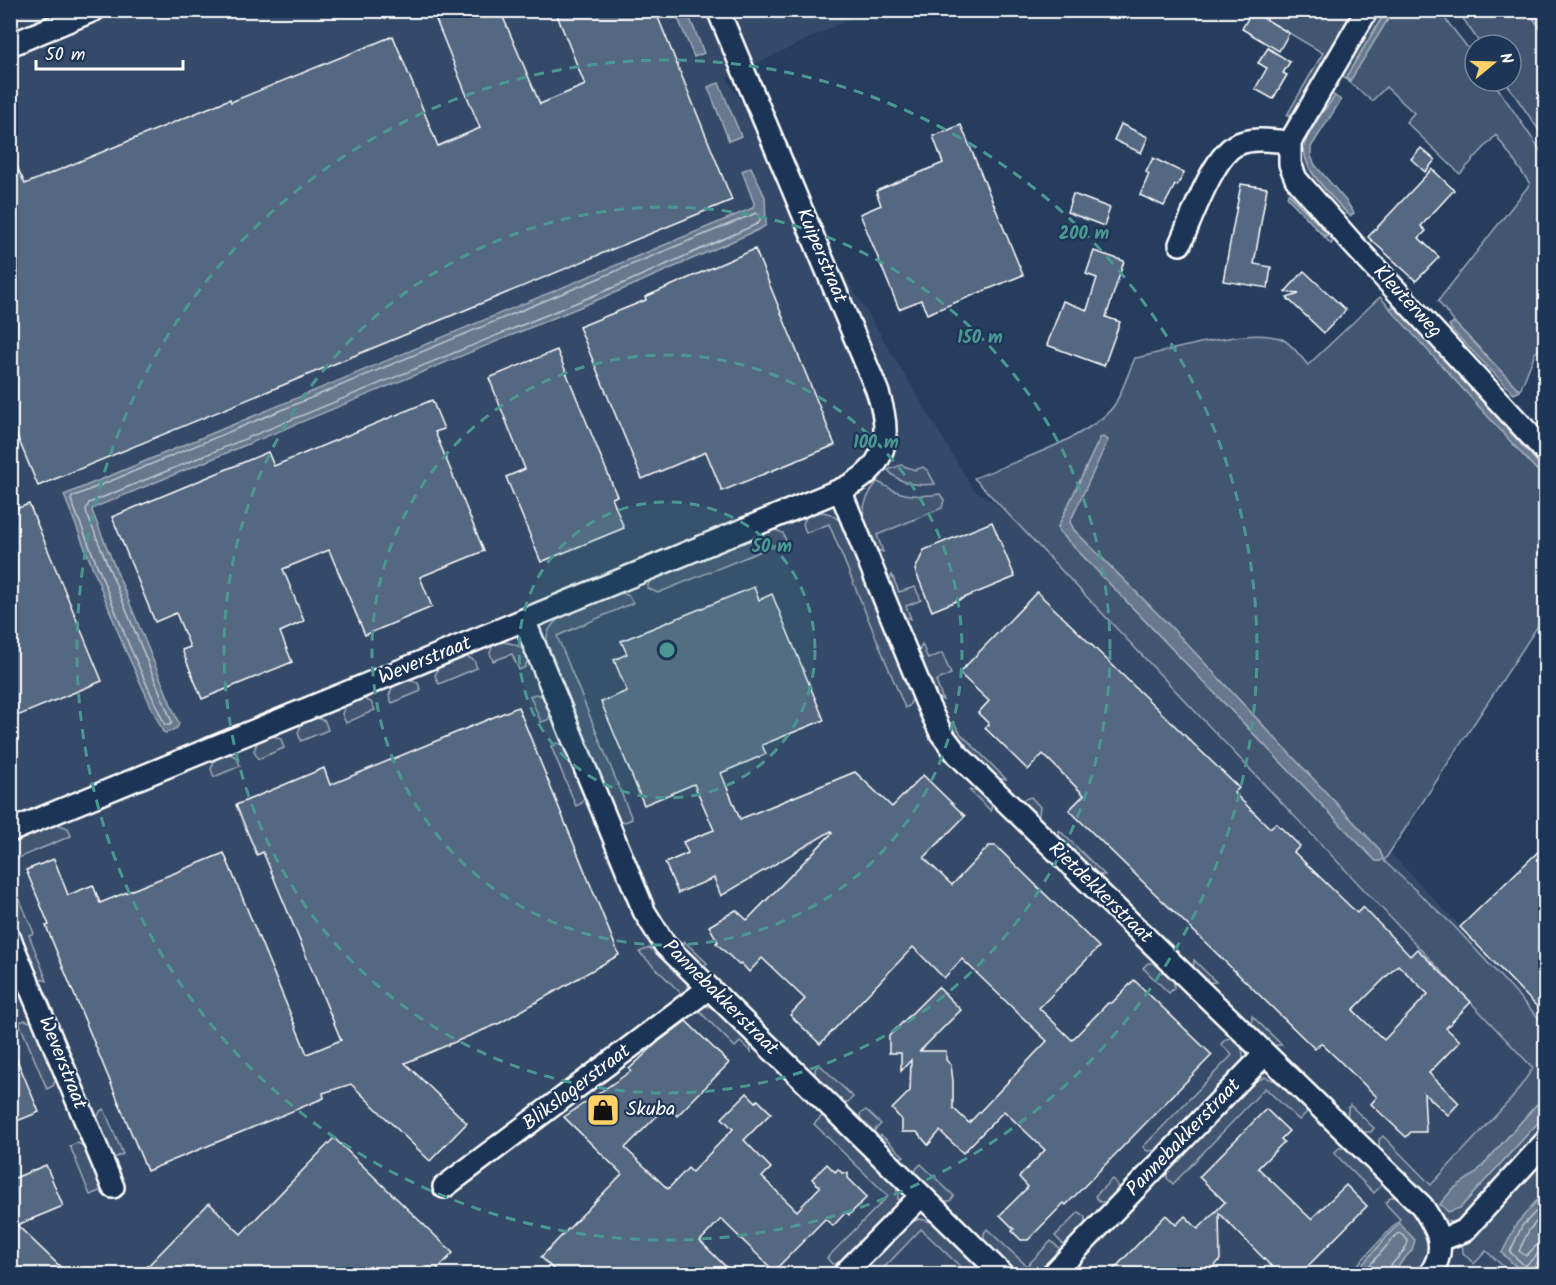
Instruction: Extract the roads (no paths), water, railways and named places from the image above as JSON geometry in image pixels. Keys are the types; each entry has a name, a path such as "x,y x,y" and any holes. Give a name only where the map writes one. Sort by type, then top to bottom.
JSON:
{"street":[{"path":"10,45 94,10"},
{"name":"Kuiperstraat","path":"718,10 885,412 886,430 882,453 871,470 855,484 840,490"},
{"path":"1180,244 1218,161 1229,149 1240,143 1260,140 1290,142 1367,10"},
{"name":"Kleuterweg","path":"1290,142 1290,164 1296,179 1361,253 1545,452"},
{"name":"Weverstraat","path":"10,831 840,490"},
{"name":"Rietdekkerstraat","path":"840,490 926,702 941,733 957,754 1422,1206 1440,1240"},
{"name":"Pannebakkerstraat","path":"524,620 644,911 665,945 1002,1275"},
{"name":"Weverstraat","path":"10,939 113,1187"},
{"name":"Blikslagerstraat","path":"444,1187 709,988"},
{"name":"Pannebakkerstraat","path":"1053,1275 1265,1054"},
{"path":"1430,1275 1438,1263 1440,1240 1464,1231 1545,1142"},
{"path":"844,1275 921,1196"}],"water":[{"path":"675,11 687,11 704,53 694,57"},
{"path":"1386,11 1393,11 1350,81 1346,77"},
{"path":"1528,11 1545,11 1545,35"},
{"path":"719,83 741,136 729,141 708,87"},
{"path":"1335,96 1341,100 1311,147 1311,156 1315,165 1354,213 1350,216 1320,183 1305,153 1305,144 1310,131"},
{"path":"751,167 765,197 766,225 760,229 631,286 93,508 92,511 179,724 177,728 163,732 124,647 64,495 753,208 754,203 742,171"},
{"path":"1288,193 1327,233 1327,236 1323,235 1287,197"},
{"path":"1391,307 1400,310 1545,471 1545,479 1390,309"},
{"path":"1454,322 1520,391 1514,394 1452,330 1449,325"},
{"path":"1100,438 1108,440 1070,522 1074,530 1169,625 1379,849 1383,859 1380,861 1376,861 1370,855 1059,531 1058,527"},
{"path":"1545,1095 1545,1115 1460,1208 1448,1212 1440,1204 1453,1189 1476,1173"},
{"path":"1545,1192 1545,1254 1527,1274 1524,1274 1502,1253 1517,1223"},
{"path":"1399,1223 1415,1240 1412,1250 1391,1274 1354,1274"}],"place":[{"name":"Skuba","path":"603,1110"}]}
